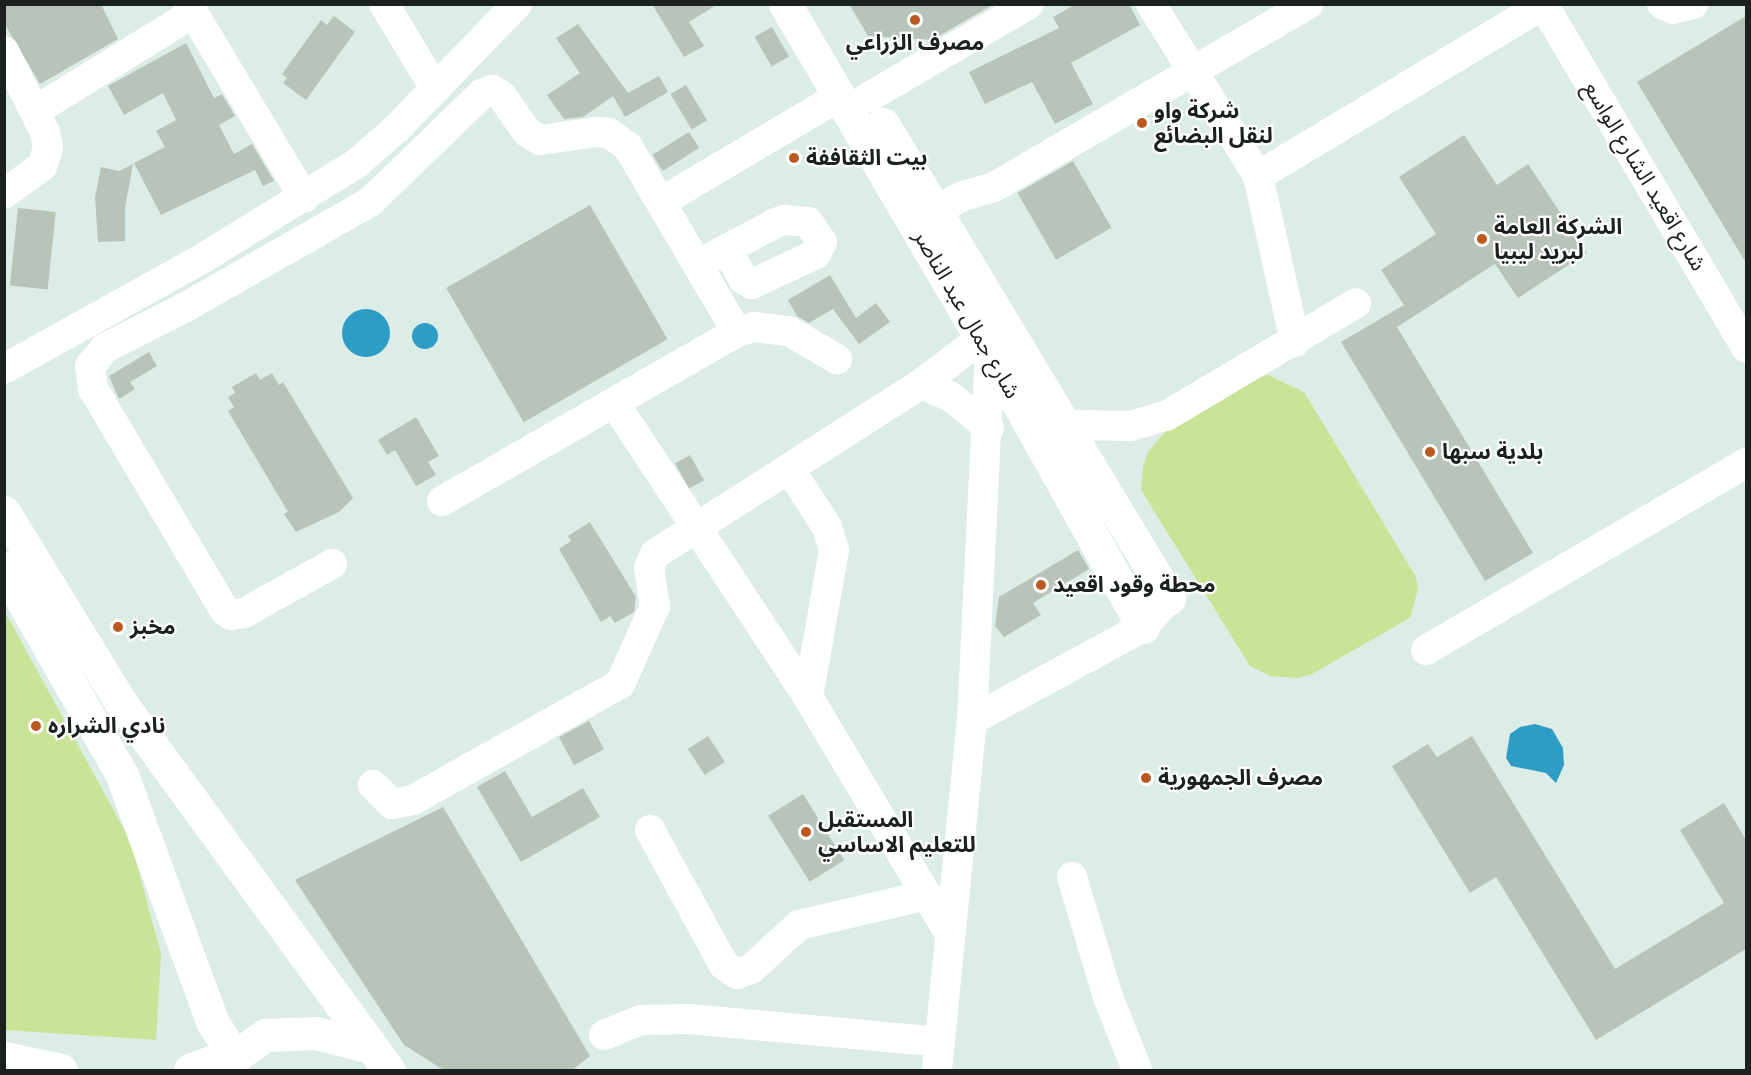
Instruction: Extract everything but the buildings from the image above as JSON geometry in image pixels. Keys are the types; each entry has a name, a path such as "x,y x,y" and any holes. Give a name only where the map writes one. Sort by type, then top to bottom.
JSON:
{"main road":[{"name":"شارع جمال عبد الناصر","path":"785,4 854,96"},
{"name":"شارع جمال عبد الناصر","path":"810,4 854,96 930,226 995,344 1143,627"},
{"name":"شارع جمال عبد الناصر","path":"995,344 1065,429 1168,598"},
{"path":"4,512 121,704 386,1064"},
{"path":"4,568 122,775 212,1021 232,1063"},
{"path":"232,1063 266,1035 316,1032 386,1064"},
{"path":"4,1058 61,1071"},
{"path":"190,1071 219,1059 232,1063"}],"street":[{"path":"384,4 434,87"},
{"path":"4,369 205,257 304,198 376,149 517,4"},
{"path":"661,202 854,96 1029,4"},
{"path":"1151,4 1258,176 1295,342"},
{"path":"930,226 974,209 994,187 1193,69 1309,4"},
{"path":"1662,4 1673,9 1693,4"},
{"path":"1258,176 1544,5"},
{"name":"شارع اقعيد الشارع الواسع","path":"1544,5 1746,347"},
{"path":"35,111 191,9 304,198"},
{"path":"4,51 35,111 48,148 42,166 4,194"},
{"path":"332,564 244,614 231,615 225,611 88,377 96,355 370,201 486,91 501,95 527,132 540,141 597,132 619,139 661,202 737,332"},
{"path":"698,264 727,249"},
{"path":"1065,429 1078,425 1130,426 1166,416 1295,342 1356,303"},
{"path":"442,501 615,404 737,332 754,327 789,331 837,359"},
{"path":"373,785 392,804 413,800 620,684 655,606 650,560 697,526 921,384 995,344"},
{"path":"604,1035 640,1020 689,1019 938,1056 972,720 995,344"},
{"path":"921,384 951,397 989,428"},
{"path":"615,404 808,697 950,934"},
{"path":"1426,651 1746,463"},
{"path":"789,468 827,527 834,550 808,697"},
{"path":"972,720 1143,627 1168,598"},
{"path":"650,830 724,965 736,974 751,969 799,925 927,895"},
{"path":"1072,877 1108,997 1137,1071"}],"green space":[{"path":"1268,375 1304,392 1416,577 1418,589 1410,618 1312,674 1297,678 1271,676 1250,666 1141,490 1143,466 1148,452 1170,426 1244,381"},
{"name":"نادي الشراره","path":"4,610 131,842 161,954 156,1040 5,1030"}],"water":[{"path":"361,309 371,309 383,316 390,328 390,338 383,350 371,357 361,357 346,346 342,338 342,328 353,313"},
{"path":"425,323 434,327 438,336 434,345 425,349 416,345 412,336 416,327"},
{"path":"1535,724 1552,729 1563,748 1564,765 1556,783 1546,773 1511,766 1506,758 1510,734 1520,727"}],"place":[{"name":"مصرف الزراعي","path":"915,20"},
{"name":"شركة واو لنقل البضائع","path":"1142,123"},
{"name":"بيت الثقاففة","path":"794,158"},
{"name":"الشركة العامة لبريد ليبيا","path":"1482,239"},
{"name":"بلدية سبها","path":"1430,452"},
{"name":"محطة وقود اقعيد","path":"1041,585"},
{"name":"مخبز","path":"118,627"},
{"name":"نادي الشراره","path":"36,726"},
{"name":"مصرف الجمهورية","path":"1146,778"},
{"name":"المستقبل للتعليم الاساسي","path":"806,832"}]}
